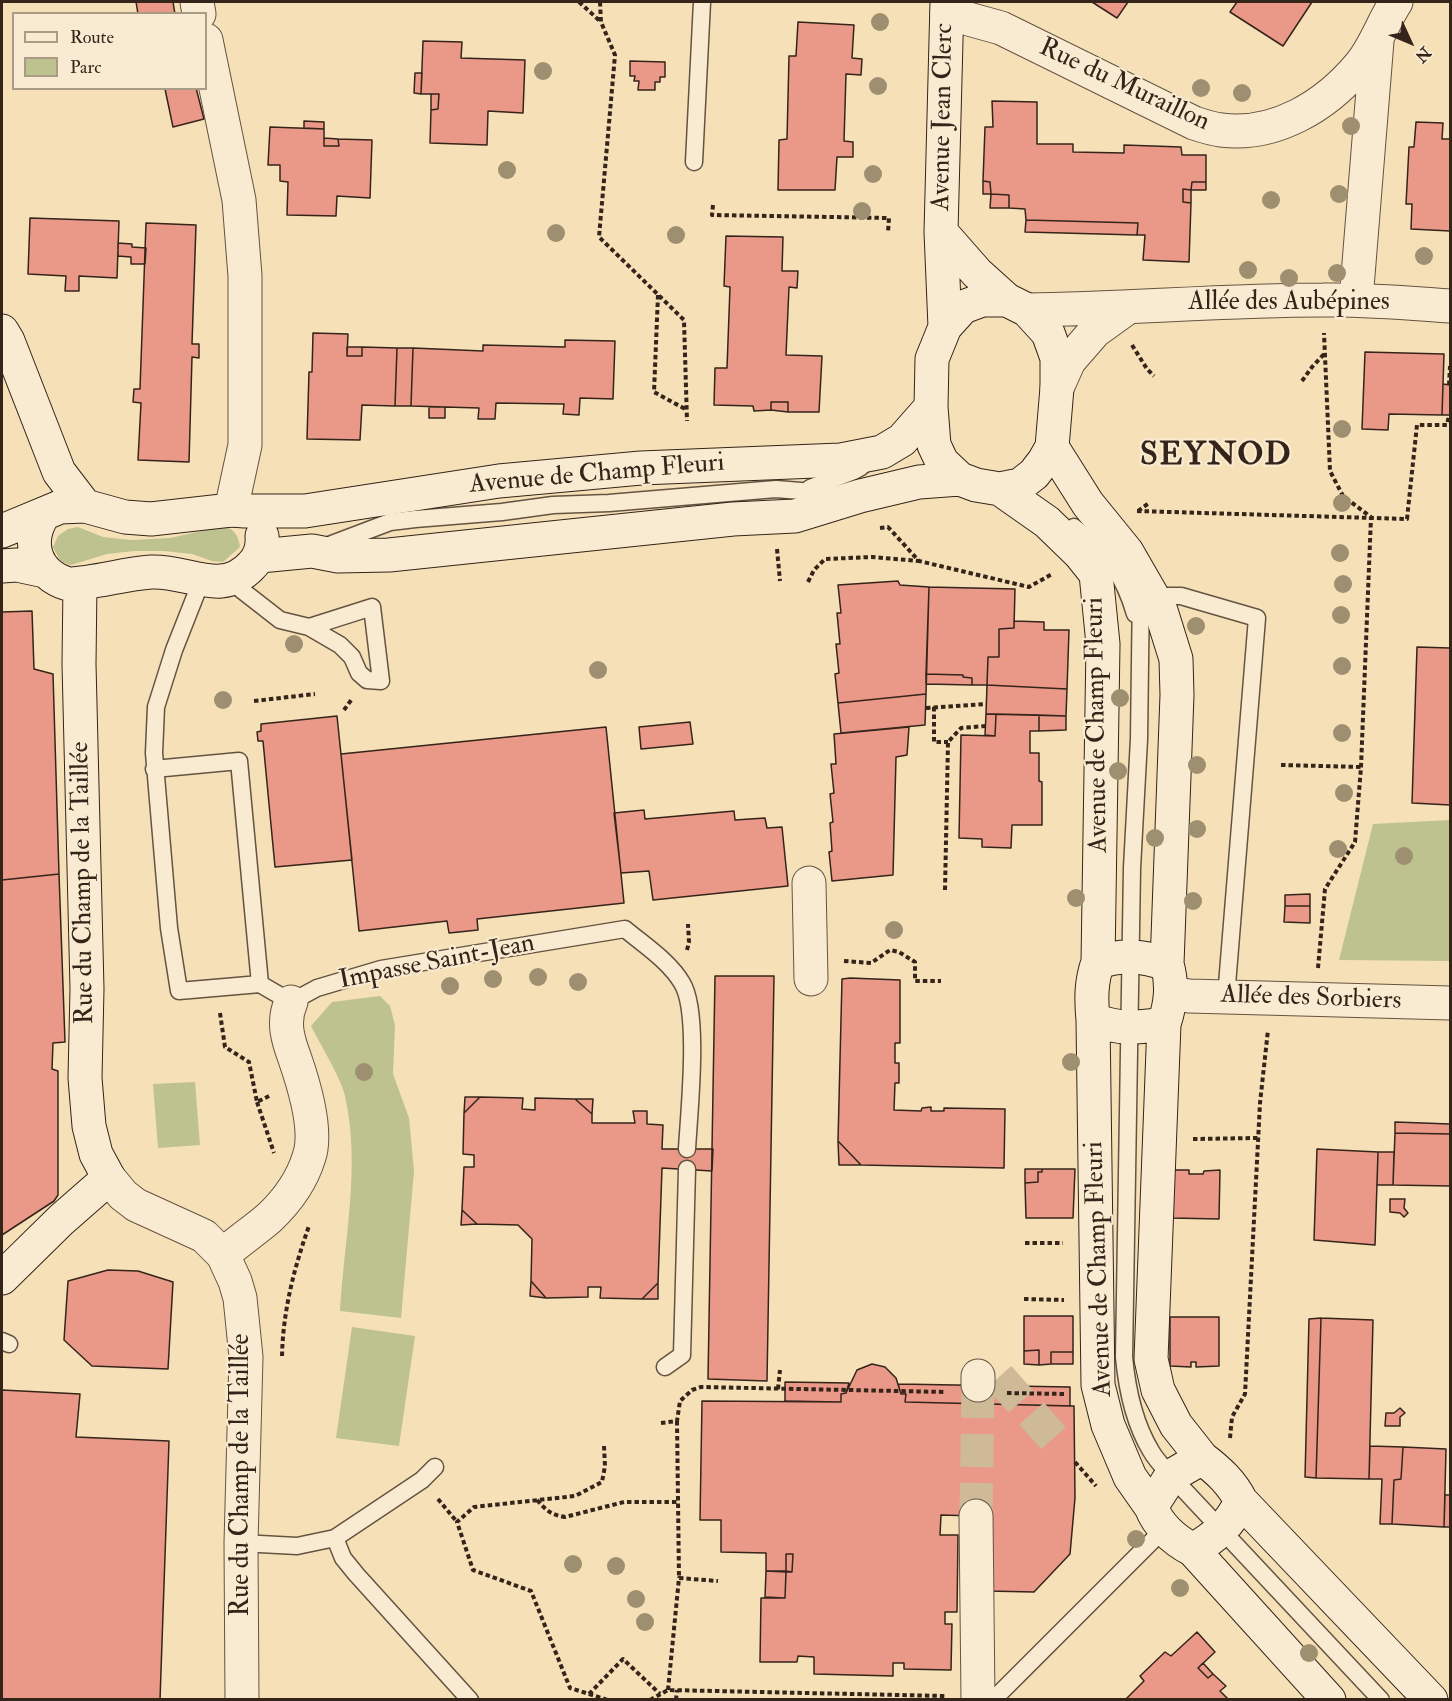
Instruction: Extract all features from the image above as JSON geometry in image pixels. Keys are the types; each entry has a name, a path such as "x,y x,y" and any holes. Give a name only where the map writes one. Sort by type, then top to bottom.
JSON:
{"street":[{"name":"Rue du Muraillon","path":"947,7 1001,28 1194,123 1220,130 1255,130 1279,125 1307,112 1336,91 1361,64 1396,2"},
{"name":"Avenue Jean Clerc","path":"945,327 941,232 947,7"},
{"name":"Rue du Muraillon","path":"1356,300 1377,37"},
{"path":"44,514 37,525 34,540 37,559 45,571 59,581 68,584 154,572 216,580 247,571 260,556 263,538 259,528 238,511 245,445 245,276 239,200 207,45"},
{"name":"Avenue Jean Clerc","path":"941,232 977,273 1017,305"},
{"path":"260,556 312,551 338,556 400,554 733,519 795,516 860,495 919,482 960,479 1000,489 1020,485 1044,461 1052,447 1057,358 1048,333 1017,305 982,300 963,308 945,327 932,359 931,407 934,445 942,462 960,479"},
{"name":"Allée des Aubépines","path":"1017,305 1127,308 1178,304 1356,300 1450,306"},
{"path":"1057,388 1069,361 1095,331 1127,308"},
{"path":"2,331 8,341 59,472 85,506"},
{"name":"Avenue de Champ Fleuri","path":"85,506 125,517 151,519 238,511 305,511 381,498 524,479 641,468 841,460 882,453 902,440 931,407"},
{"name":"Avenue de Champ Fleuri","path":"1052,447 1088,504 1127,552 1147,586 1161,611 1176,659 1177,695 1167,993 1151,1359 1158,1390 1176,1425 1216,1452 1216,1468 1233,1486 1241,1501 1431,1700"},
{"name":"Avenue de Champ Fleuri","path":"1000,489 1047,522 1080,554 1096,574 1103,644 1098,962 1092,978 1091,1003 1098,1384 1108,1425 1130,1477 1157,1518 1180,1543 1193,1550 1329,1700"},
{"path":"2,531 60,507 85,506"},
{"path":"2,566 17,565 45,571"},
{"name":"Rue du Champ de la Taillée","path":"80,583 79,664 87,989 85,1078 89,1126 96,1154 109,1178"},
{"path":"809,883 811,978"},
{"path":"1093,1020 1129,1029 1167,993 1132,956 1115,956 1098,962"},
{"name":"Allée des Sorbiers","path":"1167,993 1226,997 1450,1003"},
{"path":"2,1278 61,1220 109,1178 123,1195 136,1205 204,1236 223,1255 268,1218 288,1196 310,1156 312,1132 302,1080 286,1034 287,1012 291,1002"},
{"name":"Rue du Champ de la Taillée","path":"223,1255 240,1298 246,1357 241,1543 242,1700"},
{"path":"1157,1518 1171,1476 1216,1452"},
{"path":"1193,1550 1222,1532 1234,1517 1241,1501"},
{"path":"976,1516 983,1699"}],"lane":[{"path":"694,162 702,2"},
{"path":"800,490 854,471 882,453"},
{"path":"305,511 390,522 553,505 609,503 776,489 860,495"},
{"name":"Avenue de Champ Fleuri","path":"1000,489 1060,515 1100,551 1114,565 1131,600 1140,629"},
{"path":"312,551 390,522"},
{"path":"291,1002 260,984 179,991 169,928 154,769 156,707 174,650 216,580 254,597 280,620 309,627 340,645 352,657 359,673 367,680 381,681 372,607 309,627"},
{"path":"1147,586 1257,618 1226,997"},
{"name":"Avenue de Champ Fleuri","path":"1147,586 1140,629 1139,739 1132,868 1124,1357 1127,1386 1151,1451 1171,1476 1381,1700"},
{"path":"154,769 239,761 260,984"},
{"name":"Impasse Saint-Jean","path":"291,1002 318,988 381,969 625,929 670,968 683,984 691,1008 687,1149"},
{"path":"665,1367 682,1354 687,1169"},
{"path":"241,1543 297,1546 334,1538 422,1480 435,1467"},
{"path":"983,1699 1157,1518"},
{"path":"334,1538 344,1558 356,1574 470,1700"}],"path":[{"path":"579,2 601,22"},
{"path":"600,2 601,22 615,55 599,237 684,320 687,421"},
{"path":"713,205 712,215 889,218 888,232"},
{"path":"658,294 654,392 687,410"},
{"path":"1323,300 1330,471 1343,496 1371,517"},
{"path":"1302,381 1325,353"},
{"path":"1449,385 1450,366"},
{"path":"1147,369 1154,376"},
{"path":"1137,512 1407,519 1417,425 1447,425 1449,415"},
{"path":"1315,998 1325,889 1355,842 1361,767 1371,517"},
{"path":"876,529 888,527 919,561"},
{"path":"776,541 780,581"},
{"path":"808,582 813,570 825,559 872,557 919,561 1029,586 1058,571 1080,554"},
{"path":"254,701 315,694"},
{"path":"926,708 986,704"},
{"path":"934,707 934,742 948,742"},
{"path":"945,890 948,742 961,728 986,726"},
{"path":"1281,765 1361,767"},
{"path":"871,963 890,950 899,952 915,962 915,981 941,981"},
{"path":"216,988 225,1047 249,1062 257,1102 302,1080"},
{"path":"1216,1452 1245,1394 1258,1138 1269,1019"},
{"path":"1192,1139 1258,1138"},
{"path":"282,1363 282,1341 288,1296 298,1255 311,1221"},
{"path":"1024,1299 1097,1301"},
{"path":"778,1389 780,1370"},
{"path":"668,1690 679,1578 677,1421 680,1401 692,1390 701,1387 830,1390"},
{"path":"661,1423 677,1421"},
{"path":"604,1446 605,1466 602,1482 575,1496 474,1507 457,1522 473,1570 531,1591 570,1688 608,1700"},
{"path":"1075,1462 1099,1489"},
{"path":"537,1499 546,1510 555,1516 565,1517 624,1502 678,1502"},
{"path":"679,1578 718,1581"},
{"path":"590,1694 623,1659 660,1694"},
{"path":"650,1700 668,1690 983,1699"},
{"path":"676,1700 677,1690"}],"green space":[{"path":"224,526 235,534 240,547 223,562 192,554 134,551 107,554 71,565 61,562 53,547 58,536 68,529 78,527 103,537 131,540 170,538"},
{"path":"1450,820 1450,961 1339,960 1373,824"},
{"path":"380,996 390,1006 395,1025 393,1074 409,1118 414,1171 401,1318 340,1311 352,1176 350,1122 343,1089 311,1026 332,1002"},
{"path":"195,1082 200,1145 158,1148 153,1084"},
{"path":"352,1327 415,1336 399,1446 336,1438"}],"building":[{"path":"136,2 173,2 175,12 138,12"},
{"path":"1092,2 1128,2 1117,18"},
{"path":"1237,2 1312,2 1283,46 1230,12"},
{"path":"798,22 854,25 852,58 862,59 861,75 846,74 844,141 853,142 853,157 837,157 835,190 778,190 779,140 787,139 789,56 796,56"},
{"path":"423,41 462,42 461,58 525,60 523,113 488,111 487,145 430,143 431,110 438,109 439,94 421,94"},
{"path":"630,61 665,62 665,77 660,77 660,82 655,82 655,90 638,90 639,81 634,81 635,76 630,76"},
{"path":"415,73 422,73 421,94 414,93"},
{"path":"165,90 197,90 204,119 173,127"},
{"path":"431,94 439,94 438,109 431,110"},
{"path":"992,101 1037,102 1037,144 1073,144 1073,152 1124,153 1124,145 1181,147 1182,155 1206,155 1206,182 1192,182 1191,190 1183,189 1183,202 1191,203 1189,262 1143,260 1145,235 1137,235 1138,223 1026,220 1025,209 1009,208 1009,195 991,194 990,182 983,181 985,127 993,127"},
{"path":"304,121 324,122 324,129 304,128"},
{"path":"1416,122 1443,123 1442,139 1450,139 1450,231 1411,229 1412,204 1406,204 1409,147 1414,147"},
{"path":"270,127 324,129 324,146 339,146 338,139 372,140 370,198 337,196 336,216 287,215 288,182 280,181 280,165 268,165"},
{"path":"324,138 338,139 339,146 324,146"},
{"path":"983,181 990,182 991,194 983,194"},
{"path":"1192,182 1206,182 1206,190 1191,190"},
{"path":"1183,189 1191,190 1191,203 1183,202"},
{"path":"991,194 1009,195 1009,208 990,208"},
{"path":"30,218 119,221 117,278 79,276 79,291 65,291 66,276 28,274"},
{"path":"1026,220 1138,223 1137,235 1025,232"},
{"path":"146,223 196,225 192,344 199,344 199,358 192,357 189,462 138,460 141,403 133,402 134,389 140,389"},
{"path":"726,236 783,237 782,271 798,271 797,288 789,287 786,355 822,356 819,412 788,412 788,402 771,402 771,410 754,411 753,406 714,405 715,368 727,368 730,287 724,286"},
{"path":"118,243 146,248 145,264 131,264 131,257 118,256"},
{"path":"313,333 348,334 347,356 362,356 362,347 397,348 395,406 362,405 360,440 307,439"},
{"path":"565,340 615,341 613,399 580,398 579,415 563,414 564,404 496,403 495,419 478,419 479,408 411,406 413,348 483,351 483,345 565,347"},
{"path":"347,347 362,347 362,356 347,356"},
{"path":"397,348 413,348 411,406 395,406"},
{"path":"1365,352 1444,354 1442,415 1389,414 1388,430 1362,429"},
{"path":"1443,384 1450,385 1450,415 1442,415"},
{"path":"771,402 788,402 788,412 771,410"},
{"path":"429,407 445,407 445,418 429,418"},
{"path":"898,581 900,585 929,587 926,694 838,703 835,674 839,673 836,644 840,644 837,613 841,613 838,585"},
{"path":"929,587 1015,589 1014,628 999,629 999,657 988,657 987,685 972,685 972,678 963,677 963,675 926,674"},
{"path":"32,611 34,669 53,674 59,874 2,880 2,612"},
{"path":"1014,621 1044,622 1044,630 1069,630 1067,689 987,685 988,657 999,657 999,629 1014,628"},
{"path":"1417,647 1450,648 1450,805 1412,803"},
{"path":"926,674 963,675 963,677 972,678 972,685 926,684"},
{"path":"987,685 1067,689 1066,716 986,714"},
{"path":"926,694 925,725 841,733 838,703"},
{"path":"986,714 996,714 995,736 985,735"},
{"path":"996,714 1039,715 1039,731 1030,731 1030,753 1039,753 1042,825 1012,825 1011,848 982,847 982,839 959,838 961,735 995,736"},
{"path":"1039,715 1066,716 1066,730 1039,731"},
{"path":"337,716 352,860 275,867 263,741 258,741 257,732 261,731 261,724"},
{"path":"690,722 693,744 641,749 639,727"},
{"path":"606,727 624,903 477,919 478,930 449,933 447,921 359,931 341,754"},
{"path":"909,727 907,755 896,757 893,875 832,881 829,852 832,851 830,823 833,822 830,794 834,793 831,764 836,764 834,734"},
{"path":"644,810 645,819 734,811 735,820 765,818 767,828 782,827 788,886 653,900 649,871 621,873 614,813"},
{"path":"59,874 65,1042 53,1043 52,1069 58,1071 58,1195 54,1201 2,1235 2,880"},
{"path":"1310,894 1310,906 1285,906 1285,895"},
{"path":"1285,906 1310,906 1310,923 1284,922"},
{"path":"715,976 774,976 767,1381 708,1379"},
{"path":"842,979 900,980 900,1043 895,1043 895,1063 899,1063 899,1083 895,1083 894,1110 921,1111 922,1108 931,1107 931,1111 944,1111 944,1108 1005,1109 1004,1168 861,1165 838,1141"},
{"path":"465,1097 480,1097 464,1113"},
{"path":"480,1097 523,1098 522,1109 535,1110 535,1098 575,1099 592,1114 592,1123 635,1123 633,1111 647,1111 647,1124 663,1125 662,1149 713,1149 712,1171 662,1168 658,1283 642,1299 600,1298 601,1287 588,1287 588,1297 546,1298 531,1281 532,1239 518,1225 477,1224 462,1210 464,1167 474,1167 474,1155 463,1154 464,1113"},
{"path":"575,1099 593,1099 592,1114"},
{"path":"1395,1122 1450,1124 1450,1134 1395,1133"},
{"path":"1395,1133 1450,1134 1450,1186 1393,1185"},
{"path":"838,1141 861,1165 839,1165"},
{"path":"1317,1149 1378,1152 1375,1245 1314,1240"},
{"path":"1378,1152 1394,1152 1393,1185 1377,1185"},
{"path":"1025,1169 1042,1169 1042,1172 1038,1172 1038,1182 1025,1183"},
{"path":"1042,1169 1075,1169 1073,1218 1026,1218 1025,1183 1038,1182 1038,1172 1042,1172"},
{"path":"1172,1170 1189,1170 1189,1174 1203,1174 1204,1171 1220,1170 1219,1219 1171,1218"},
{"path":"1390,1199 1405,1199 1404,1208 1408,1213 1404,1217 1400,1213 1390,1212"},
{"path":"462,1210 477,1224 461,1225"},
{"path":"108,1270 138,1271 173,1282 168,1369 92,1366 64,1340 68,1281"},
{"path":"531,1281 546,1298 530,1296"},
{"path":"658,1283 658,1299 642,1299"},
{"path":"1024,1316 1073,1316 1073,1352 1051,1352 1051,1364 1039,1365 1039,1350 1024,1351"},
{"path":"1170,1317 1219,1317 1219,1366 1196,1367 1196,1362 1191,1362 1191,1367 1170,1366"},
{"path":"1321,1318 1316,1478 1305,1477 1309,1319"},
{"path":"1321,1318 1373,1320 1369,1479 1316,1478"},
{"path":"1039,1350 1039,1365 1024,1364 1024,1351"},
{"path":"1051,1352 1073,1352 1073,1364 1051,1364"},
{"path":"872,1364 885,1367 896,1378 901,1394 906,1394 905,1402 1074,1406 1075,1498 1070,1554 1034,1592 987,1591 976,1516 941,1515 940,1535 958,1535 957,1612 945,1612 945,1624 952,1624 951,1670 904,1669 904,1663 893,1663 893,1676 814,1674 814,1657 798,1656 797,1662 760,1662 761,1598 785,1598 786,1572 792,1572 793,1554 786,1554 786,1571 766,1571 766,1553 721,1552 721,1520 700,1520 702,1401 841,1402 841,1394 846,1393 857,1370"},
{"path":"785,1382 849,1383 846,1393 841,1394 841,1402 785,1401"},
{"path":"898,1384 1070,1387 1070,1406 905,1402 906,1394 901,1394"},
{"path":"2,1390 80,1394 76,1437 169,1441 160,1700 2,1700"},
{"path":"1400,1408 1405,1413 1400,1417 1400,1426 1385,1426 1386,1413 1394,1413"},
{"path":"1370,1446 1403,1447 1401,1479 1394,1480 1392,1524 1380,1524 1382,1479 1369,1479"},
{"path":"1403,1447 1446,1449 1444,1527 1392,1524 1394,1480 1401,1479"},
{"path":"1445,1495 1450,1495 1450,1527 1444,1527"},
{"path":"786,1554 793,1554 792,1572 786,1571"},
{"path":"766,1571 786,1572 785,1598 765,1597"},
{"path":"1197,1632 1215,1652 1198,1668 1208,1678 1213,1674 1226,1686 1220,1691 1229,1700 1125,1700 1144,1681 1140,1676 1165,1652 1171,1656"},
{"path":"1203,1663 1213,1674 1208,1678 1198,1668"}],"tunnel":[{"path":"999,1377 1064,1450"},
{"path":"976,1516 978,1385"}],"district":[{"name":"SEYNOD","path":"1216,457"}]}
